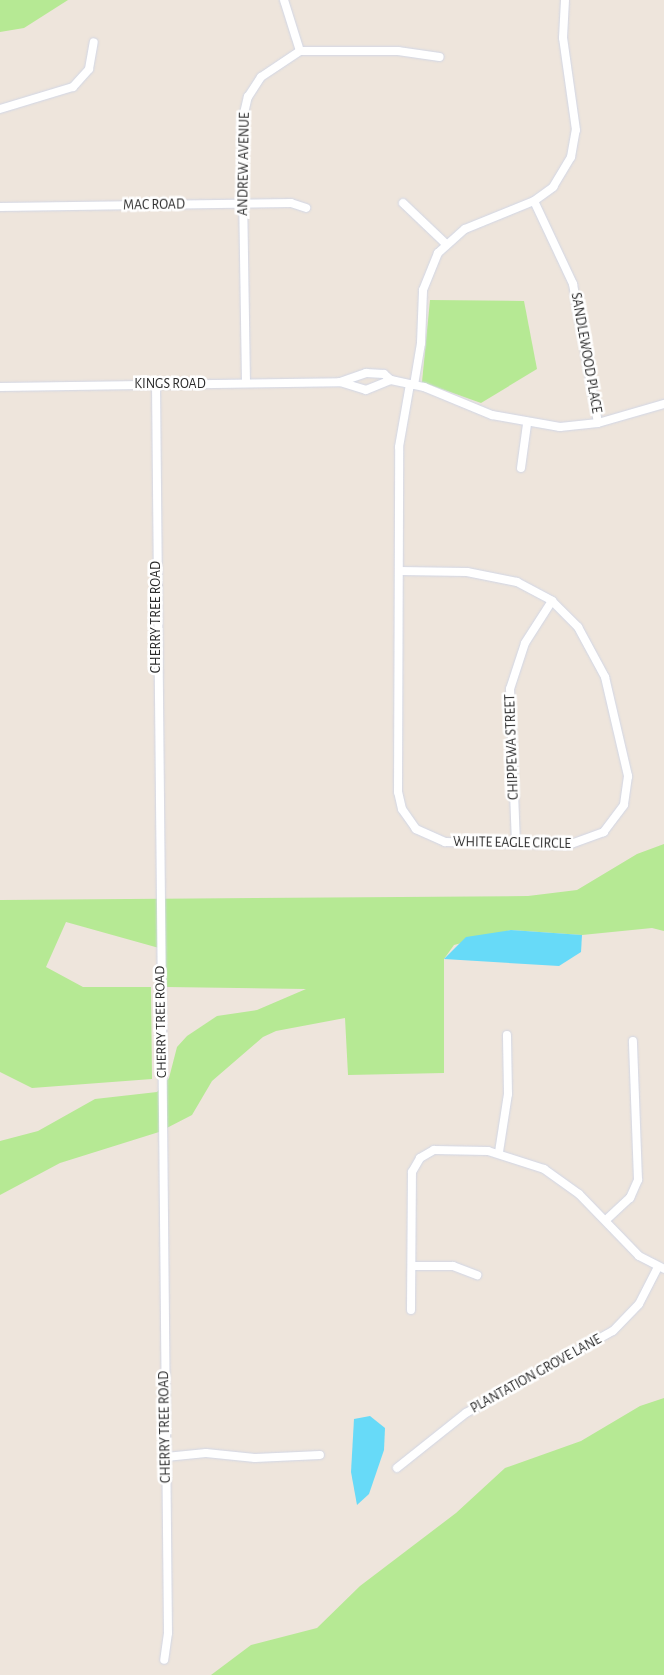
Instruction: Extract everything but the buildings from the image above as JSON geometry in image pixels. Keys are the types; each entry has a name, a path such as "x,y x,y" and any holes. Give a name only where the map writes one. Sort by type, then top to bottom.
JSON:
{"street":[{"path":"284,0 300,51 398,51 440,56"},
{"path":"404,203 445,244 465,229 534,202 561,176 574,143 562,26 565,0"},
{"path":"0,109 73,87 89,69 94,42"},
{"name":"ANDREW AVENUE","path":"246,383 243,203 245,102 262,77 300,51"},
{"name":"SANDLEWOOD PLACE","path":"534,202 573,284 598,423"},
{"name":"MAC ROAD","path":"0,207 296,203 306,208"},
{"name":"WHITE EAGLE CIRCLE","path":"400,571 486,574 517,582 552,601 578,627 600,664 627,769 628,791 618,818 596,837 568,845 434,839 416,829 402,809 398,792 400,447 412,384 424,281 445,244"},
{"path":"391,380 366,390 366,373 384,374 391,380 412,384 527,424 598,423 664,404"},
{"name":"KINGS ROAD","path":"340,382 366,373"},
{"name":"KINGS ROAD","path":"0,387 340,382 366,390"},
{"name":"CHERRY TREE ROAD","path":"156,384 166,1456 164,1660"},
{"path":"521,468 527,424"},
{"name":"CHIPPEWA STREET","path":"516,844 510,689 525,643 552,601"},
{"path":"499,1152 508,1094 507,1035"},
{"path":"606,1220 630,1198 638,1180 633,1041"},
{"path":"411,1310 412,1176 417,1161 434,1150 499,1152 559,1178 606,1220 639,1256 661,1268"},
{"path":"412,1266 453,1266 477,1276"},
{"name":"PLANTATION GROVE LANE","path":"397,1468 466,1413 613,1331 639,1304 661,1268"},
{"path":"166,1456 206,1453 255,1458 320,1456"}],"green space":[{"path":"0,0 68,0 24,28 0,32"},
{"path":"430,300 524,301 537,369 481,403 422,382"},
{"path":"664,844 664,931 652,928 582,935 511,930 454,945 444,959 444,1073 348,1075 345,1018 276,1031 263,1037 212,1081 192,1115 159,1132 60,1163 0,1195 0,1141 38,1131 95,1099 157,1092 169,1078 177,1047 187,1036 217,1016 257,1010 306,989 167,987 159,948 66,922 46,967 83,987 151,987 152,1079 32,1088 0,1072 0,900 528,896 577,890 637,854"},
{"path":"664,1398 664,1675 211,1675 251,1645 317,1628 360,1586 456,1513 505,1468 581,1441 640,1406"}],"water":[{"path":"511,930 582,935 581,952 559,966 444,959 466,937"},
{"path":"370,1416 385,1428 384,1450 369,1494 357,1505 351,1472 354,1419"}]}
